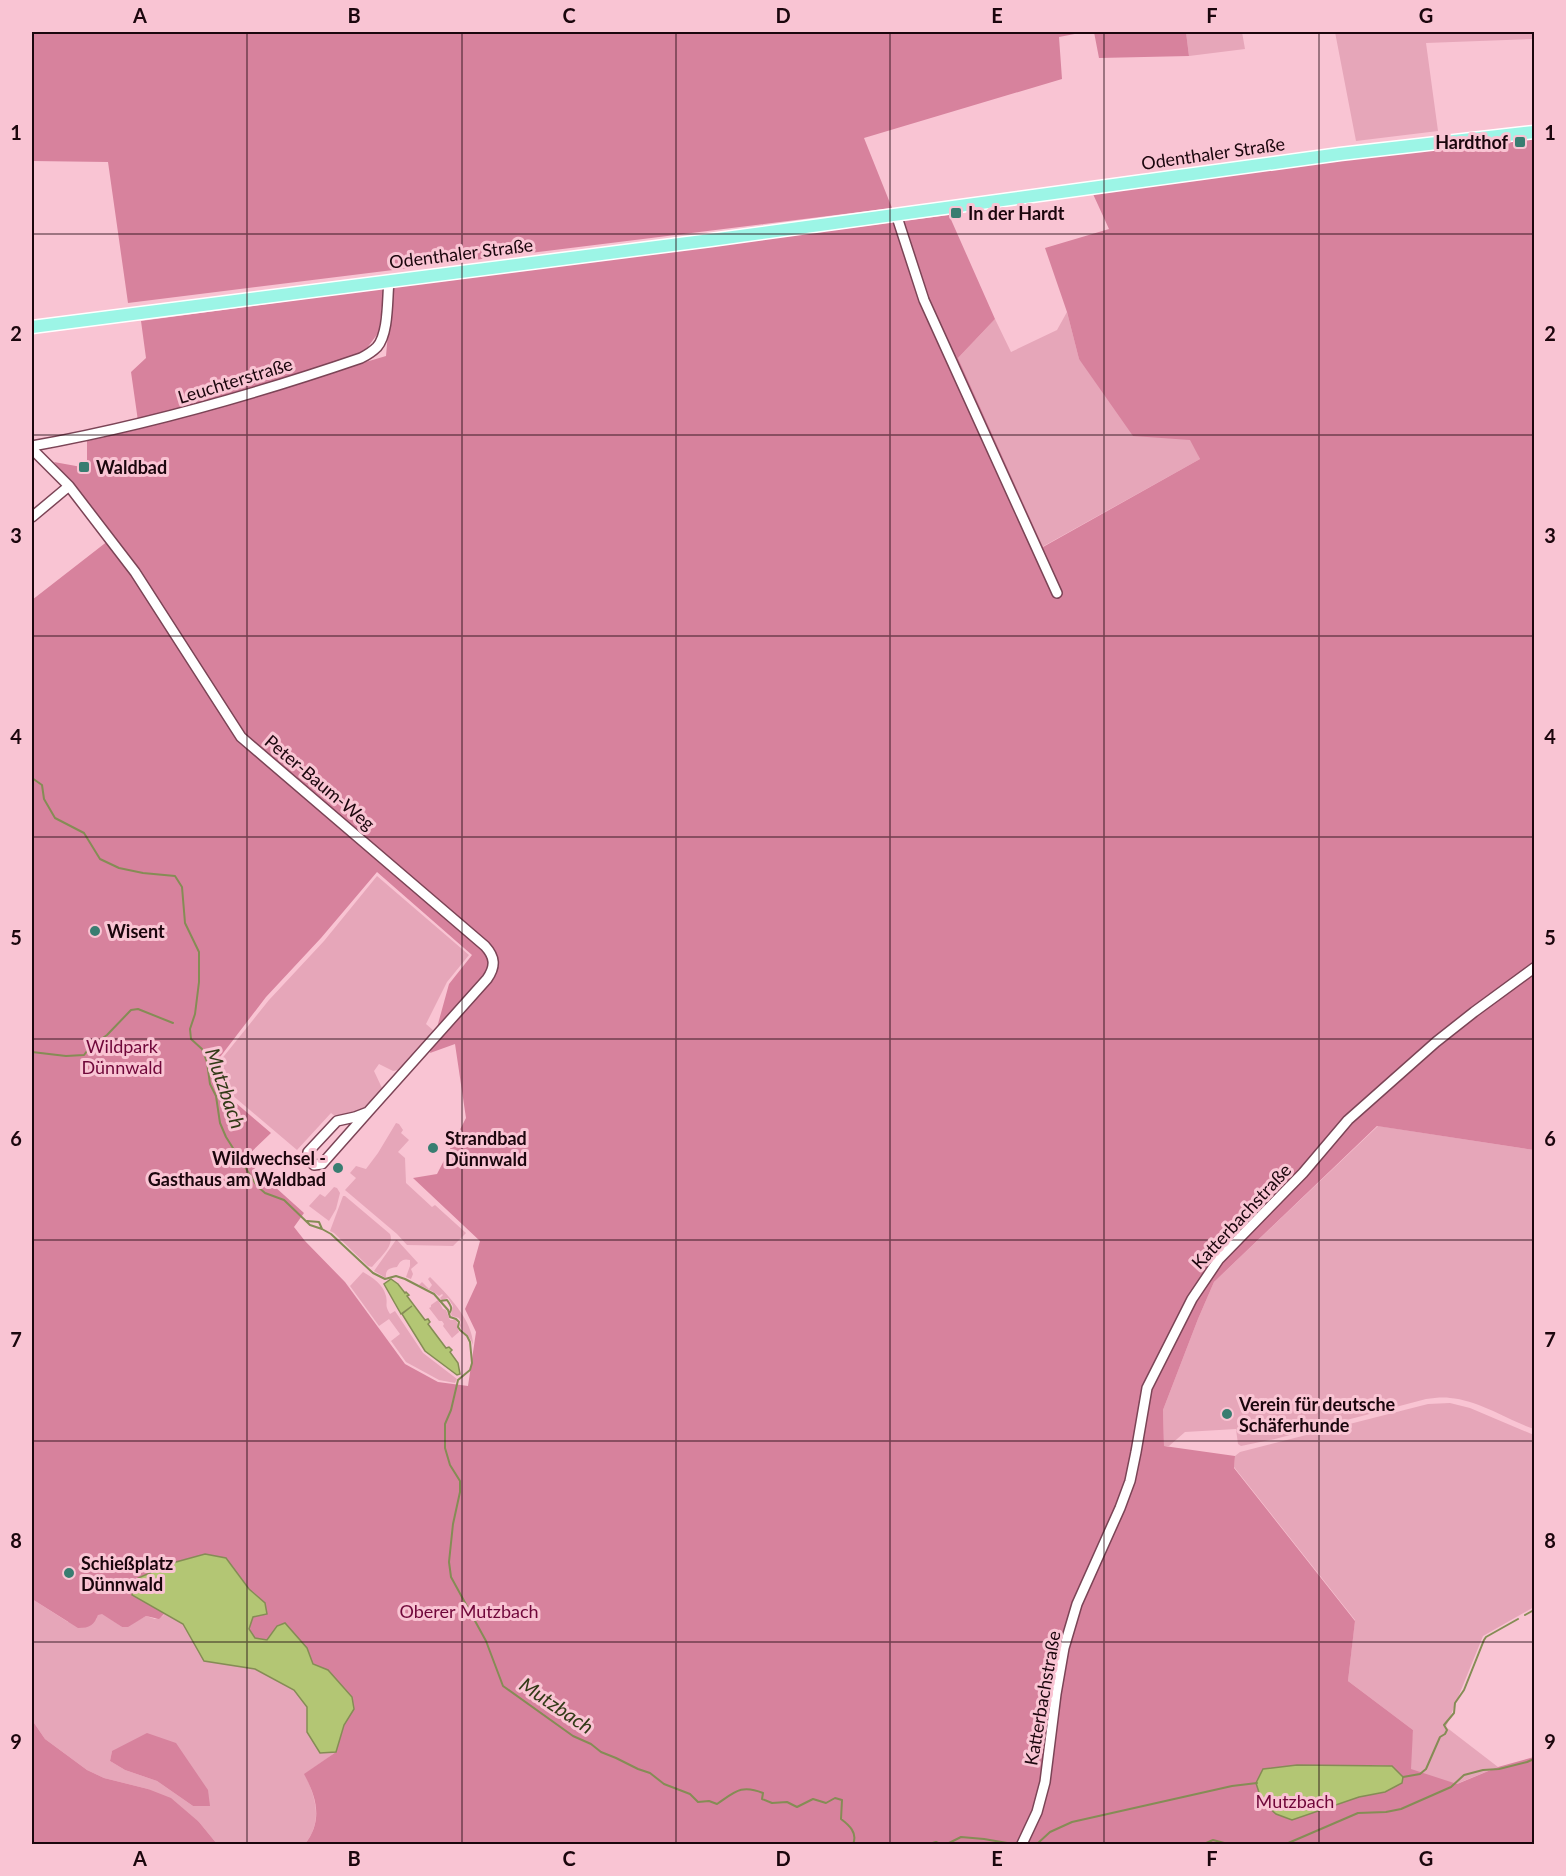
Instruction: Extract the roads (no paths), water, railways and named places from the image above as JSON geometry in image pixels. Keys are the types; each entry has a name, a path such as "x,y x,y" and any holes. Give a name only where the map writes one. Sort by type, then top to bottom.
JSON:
{"main road":[{"name":"Odenthaler Straße","path":"32,327 1340,154 1534,132"}],"street":[{"path":"896,214 924,300 1058,593"},
{"name":"Leuchterstraße","path":"32,447 144,423 361,358 371,353 383,336 388,280"},
{"name":"Peter-Baum-Weg","path":"32,447 69,486 135,572 241,736 485,946 492,956 494,965 487,979 322,1164 314,1165 310,1161 308,1152 337,1121 368,1112"},
{"path":"32,517 69,486"},
{"name":"Katterbachstraße","path":"1024,1841 1037,1812 1045,1782 1064,1648 1077,1604 1130,1481 1147,1388 1192,1299 1219,1259 1303,1173 1348,1120 1466,1018 1534,968"}],"waterway":[{"name":"Mutzbach","path":"32,778 42,785 44,799 55,818 84,833 100,859 119,868 175,876 182,887 185,923 199,952 199,982 195,1014 190,1029 191,1039 202,1049 207,1062 210,1084 216,1096 220,1123 226,1137 257,1186 265,1193 284,1200 310,1225 331,1234 373,1273 385,1279 396,1276 405,1279 434,1294 448,1310 450,1317 459,1322 458,1327 467,1336 470,1342 472,1363 470,1370 458,1380 445,1424 445,1448 450,1465 460,1481 449,1562 451,1577 486,1641 503,1686 573,1736 591,1744 601,1752 650,1773 664,1784 690,1794 698,1802 709,1801 717,1804 744,1789 763,1793 762,1799 772,1803 787,1802 797,1807 813,1799 826,1803 835,1798 842,1800 841,1819 854,1833 853,1844"},
{"path":"32,1052 66,1056 84,1055 131,1010 138,1009 173,1023"},
{"name":"Mutzbach","path":"307,1221 319,1222 322,1229"},
{"name":"Mutzbach","path":"440,1301 447,1300 451,1307 449,1314"},
{"path":"1525,1615 1534,1610"},
{"path":"1403,1777 1420,1774 1426,1769 1440,1737 1447,1730 1444,1725 1454,1713 1455,1703 1464,1690 1486,1637 1518,1619"},
{"name":"Mutzbach","path":"1286,1844 1358,1813 1401,1809 1451,1787 1464,1775 1499,1769 1534,1759"},
{"path":"1037,1844 1050,1832 1072,1822 1232,1786 1257,1783"},
{"name":"Mutzbach","path":"947,1844 961,1837 1013,1844"},
{"name":"Mutzbach","path":"1204,1844 1213,1840 1228,1844"},
{"name":"Mutzbach","path":"929,1844 936,1842 940,1844"}],"place":[{"name":"Hardthof","path":"1520,142"},
{"name":"In der Hardt","path":"956,213"},
{"name":"Waldbad","path":"84,467"},
{"name":"Wisent","path":"95,931"},
{"name":"Strandbad Dünnwald","path":"433,1148"},
{"name":"Wildwechsel - Gasthaus am Waldbad","path":"338,1168"},
{"name":"Verein für deutsche Schäferhunde","path":"1227,1414"},
{"name":"Schießplatz Dünnwald","path":"69,1573"}],"park label":[{"name":"Wildpark Dünnwald","path":"122,1056"},
{"name":"Oberer Mutzbach","path":"469,1611"}]}
